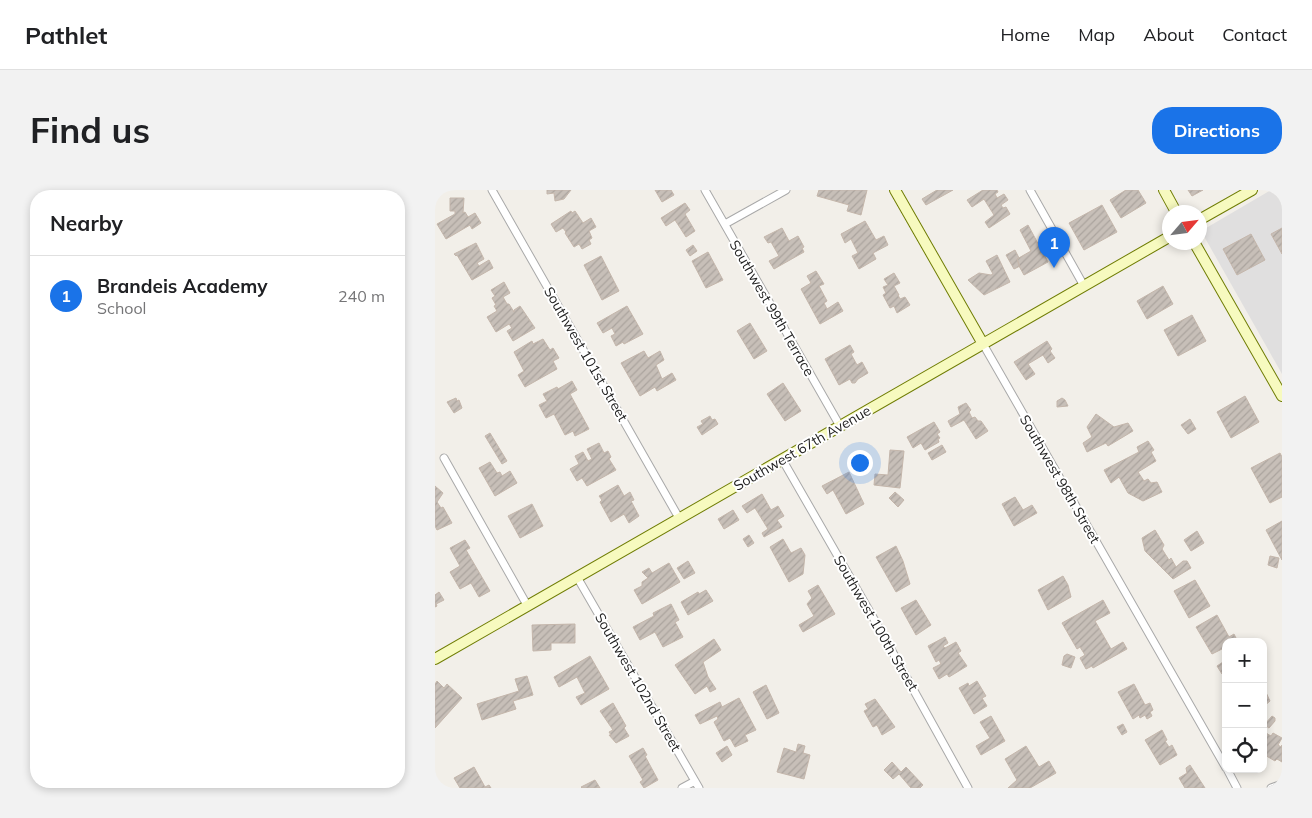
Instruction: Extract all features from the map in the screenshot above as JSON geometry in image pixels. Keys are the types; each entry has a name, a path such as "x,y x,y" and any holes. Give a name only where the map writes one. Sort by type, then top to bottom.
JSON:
{"main road":[{"name":"Southwest 98th Street","path":"895,190 983,344"},
{"path":"1163,190 1172,205"},
{"path":"1207,215 1252,190"},
{"name":"Southwest 67th Avenue","path":"435,659 1162,241"},
{"path":"1199,250 1282,396"}],"street":[{"name":"Southwest 101st Street","path":"492,190 679,518"},
{"name":"Southwest 99th Terrace","path":"705,190 840,426"},
{"path":"725,224 786,190"},
{"path":"1030,190 1083,286"},
{"name":"Southwest 98th Street","path":"983,344 1222,762"},
{"path":"444,458 527,605"},
{"name":"Southwest 100th Street","path":"782,459 882,632 968,788"},
{"name":"Southwest 102nd Street","path":"577,577 697,786"},
{"name":"Southwest 98th Street","path":"1228,773 1237,788"},
{"path":"1271,788 1282,784"},
{"path":"682,788 697,786"}],"shaded area":[{"path":"1271,190 1282,190 1282,374 1207,242 1207,227"}],"building":[{"path":"547,190 571,190 564,199 555,201 554,193 547,194"},
{"path":"655,190 671,190 674,195 662,202"},
{"path":"819,190 867,190 861,215 847,211 849,205 817,196"},
{"path":"937,190 953,190 926,205 922,199"},
{"path":"983,190 997,190 998,192 995,194 997,198 1004,194 1008,200 1001,205 1003,208 1006,207 1010,214 989,228 985,222 994,215 984,199 972,207 967,200"},
{"path":"1126,190 1138,190 1146,203 1121,218 1110,200"},
{"path":"1188,190 1203,190 1192,196"},
{"path":"450,198 464,198 463,213 465,212 468,217 475,213 481,223 472,229 470,225 446,239 437,224 455,214 455,211 450,211"},
{"path":"685,203 690,210 685,214 695,231 686,237 675,220 666,226 661,218"},
{"path":"1102,205 1117,232 1084,250 1069,223"},
{"path":"571,211 572,213 575,211 583,223 591,218 596,227 589,231 592,238 589,240 591,244 582,249 579,244 574,247 563,228 556,232 551,224"},
{"path":"865,221 876,240 884,236 888,245 873,253 876,259 859,269 852,256 858,253 851,239 845,243 841,234"},
{"path":"1028,225 1048,262 1024,275 1017,259 1031,251 1020,230"},
{"path":"782,228 789,241 798,236 804,247 802,248 804,252 774,269 769,261 779,256 771,242 768,243 764,237"},
{"path":"1282,228 1282,254 1271,234"},
{"path":"1251,234 1265,260 1237,275 1223,249"},
{"path":"476,243 484,259 477,263 479,266 489,260 493,268 472,280 457,255 454,254"},
{"path":"693,245 697,251 690,256 686,250"},
{"path":"1015,250 1020,266 1014,269 1006,255"},
{"path":"708,252 723,280 706,288 692,261"},
{"path":"997,255 1010,282 984,295 968,280 979,273 993,274 986,261"},
{"path":"601,256 619,291 602,300 584,265"},
{"path":"816,271 824,284 819,286 827,301 824,303 827,309 838,302 843,311 820,324 801,289 811,283 807,276"},
{"path":"894,273 900,283 894,286 900,299 905,297 910,305 897,313 894,306 890,308 883,295 886,293 883,287 888,285 884,279"},
{"path":"504,282 510,293 503,297 507,304 509,304 514,312 520,306 535,328 513,341 507,331 512,328 509,324 496,332 487,317 497,311 492,298 495,296 491,290"},
{"path":"1163,286 1173,304 1147,319 1137,301"},
{"path":"627,306 643,334 616,346 611,336 615,334 612,328 603,333 597,323"},
{"path":"1192,315 1206,341 1178,356 1164,330"},
{"path":"750,323 767,351 754,359 737,331"},
{"path":"543,339 550,350 553,348 559,358 553,361 557,369 525,387 518,375 524,371 514,352 532,341 533,344"},
{"path":"1047,341 1052,349 1050,351 1055,358 1048,363 1043,355 1028,364 1035,374 1026,380 1014,362"},
{"path":"850,345 854,352 851,354 857,365 862,362 868,373 855,383 852,383 850,379 839,385 825,359"},
{"path":"644,351 648,358 660,351 664,360 656,365 662,379 672,373 676,380 657,391 655,387 640,396 621,363"},
{"path":"572,381 577,390 570,394 589,429 575,436 573,431 565,435 554,414 546,418 539,405 547,401 543,394 557,387 558,389"},
{"path":"783,383 801,411 785,421 767,394"},
{"path":"1245,396 1259,422 1231,438 1217,412"},
{"path":"456,398 457,401 459,400 462,408 454,413 447,402"},
{"path":"1062,398 1068,406 1057,407 1057,401"},
{"path":"966,403 971,410 969,412 972,418 975,417 978,421 981,421 988,431 976,439 964,420 951,427 948,421 960,414 958,407"},
{"path":"1096,414 1114,427 1128,423 1133,431 1108,446 1106,443 1087,452 1083,443 1092,437 1087,427"},
{"path":"710,416 718,424 702,435 697,427 703,424 701,421"},
{"path":"1190,419 1196,429 1188,434 1181,425"},
{"path":"934,422 940,432 937,434 940,438 938,439 939,442 925,450 921,443 913,448 907,437"},
{"path":"490,433 507,461 502,464 485,436"},
{"path":"1148,441 1154,450 1151,452 1156,461 1138,472 1144,481 1148,479 1151,483 1157,482 1162,492 1143,501 1128,493 1119,477 1111,483 1104,470 1139,452 1137,447"},
{"path":"599,443 604,453 608,451 611,457 609,459 616,470 587,486 582,478 577,481 570,469 579,464 575,456 583,452 588,461 592,459 587,449"},
{"path":"942,445 946,452 932,460 928,453"},
{"path":"890,450 904,451 900,488 874,485 875,474 888,475"},
{"path":"1280,453 1282,457 1282,497 1270,503 1251,468"},
{"path":"490,462 497,473 500,472 502,476 510,471 517,483 495,496 479,468"},
{"path":"849,472 864,504 846,514 833,490 827,494 822,486"},
{"path":"618,485 624,496 630,492 634,500 631,501 639,516 629,523 624,514 611,522 600,502 602,500 599,496"},
{"path":"435,486 443,493 437,502 441,508 443,507 452,523 437,530 435,526"},
{"path":"895,492 904,500 898,507 889,498"},
{"path":"762,494 771,510 778,506 784,516 777,520 782,527 764,537 762,533 768,529 755,508 747,513 742,506"},
{"path":"1015,497 1023,510 1032,505 1037,513 1014,526 1002,504"},
{"path":"532,504 543,526 520,538 508,516"},
{"path":"733,510 739,520 724,529 718,519"},
{"path":"1282,521 1282,560 1266,530"},
{"path":"1155,530 1164,545 1162,549 1169,560 1171,558 1176,567 1183,561 1187,561 1191,568 1173,579 1145,551 1142,538"},
{"path":"1197,531 1204,543 1191,551 1184,540"},
{"path":"749,535 754,543 748,547 743,539"},
{"path":"783,539 791,553 801,548 805,555 803,574 789,582 770,547"},
{"path":"465,540 470,548 466,550 490,591 479,597 471,583 460,589 450,572 460,566 450,548"},
{"path":"896,546 910,584 896,592 876,557"},
{"path":"1270,556 1279,558 1277,568 1268,565"},
{"path":"688,561 695,573 684,579 677,568"},
{"path":"669,563 680,582 642,604 634,590 642,586 642,582 648,578 642,572 649,568 652,573"},
{"path":"1063,576 1071,597 1048,610 1038,590"},
{"path":"1195,580 1210,606 1189,618 1174,591"},
{"path":"818,585 835,614 803,632 799,625 814,616 807,604 812,598 808,591"},
{"path":"706,590 713,601 688,615 681,602 698,592 699,594"},
{"path":"439,592 444,600 436,604 437,606 435,607 435,595"},
{"path":"916,600 931,625 916,635 901,608"},
{"path":"1103,600 1110,613 1095,621 1111,649 1123,642 1127,649 1093,668 1092,666 1086,669 1080,658 1085,655 1080,647 1077,649 1062,623"},
{"path":"671,604 679,620 675,622 683,637 663,647 655,632 640,640 633,627 654,616 653,613"},
{"path":"1217,615 1229,637 1234,634 1236,638 1222,638 1222,649 1212,654 1196,627"},
{"path":"575,624 575,643 551,643 551,650 533,651 532,625"},
{"path":"945,637 948,643 943,646 945,648 956,642 961,651 958,653 967,666 949,677 947,674 939,679 933,668 941,664 939,660 936,662 928,646"},
{"path":"714,639 721,650 703,662 708,677 716,689 710,692 707,686 695,694 675,665"},
{"path":"1067,654 1075,657 1071,668 1062,665 1064,656"},
{"path":"590,656 609,689 581,705 576,697 585,693 577,677 559,687 554,677"},
{"path":"1222,663 1222,674 1217,666"},
{"path":"527,676 533,695 513,701 516,709 482,720 477,704 519,691 515,679"},
{"path":"437,681 444,688 447,684 462,698 435,728 435,684"},
{"path":"977,681 986,696 982,698 987,706 974,714 959,688 968,683 969,686"},
{"path":"1134,684 1145,705 1150,703 1153,710 1150,712 1152,716 1147,719 1145,715 1140,718 1139,715 1133,719 1118,692"},
{"path":"766,685 779,713 767,719 753,692"},
{"path":"739,698 756,730 745,735 748,741 735,747 730,738 724,741 714,722 718,719 717,716 700,724 695,715 720,702 722,707"},
{"path":"875,699 895,727 882,735 877,725 873,727 864,711 868,709 865,704"},
{"path":"613,703 626,726 624,728 629,736 616,743 609,735 611,735 609,732 613,730 600,711"},
{"path":"991,716 1005,741 981,755 976,746 990,738 980,722"},
{"path":"1272,716 1275,718 1275,721 1269,728 1267,727 1267,722"},
{"path":"1123,724 1127,732 1122,735 1117,727"},
{"path":"1162,730 1167,740 1165,741 1169,747 1172,745 1177,755 1160,765 1145,740"},
{"path":"1273,733 1282,738 1278,745 1281,747 1282,745 1282,762 1277,759 1275,761 1267,756 1267,734 1271,736"},
{"path":"798,744 805,746 803,753 810,755 804,779 777,772 784,748 796,752"},
{"path":"727,746 732,755 722,762 716,753"},
{"path":"1026,746 1039,767 1049,761 1056,773 1030,788 1008,788 1017,780 1005,759"},
{"path":"643,748 647,755 645,756 658,780 644,788 640,782 643,780 629,756"},
{"path":"892,762 901,772 906,767 923,785 920,788 911,788 899,774 893,779 884,770"},
{"path":"1190,765 1205,788 1185,788 1179,778 1187,773 1186,768"},
{"path":"474,767 485,787 489,785 491,788 460,788 454,778"},
{"path":"595,780 600,788 581,787"}],"place":[{"name":"Brandeis Academy","path":"1054,268"}]}
